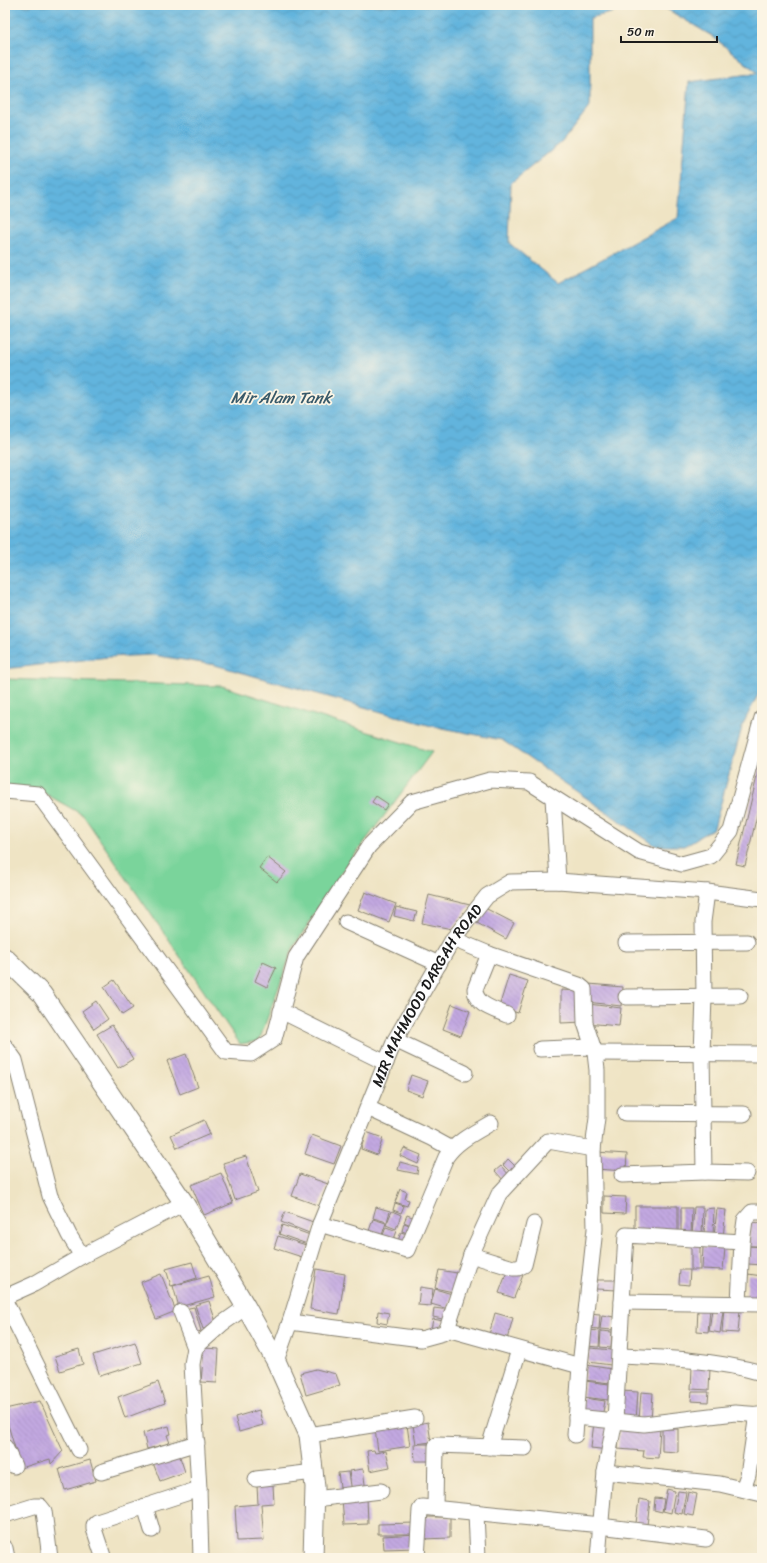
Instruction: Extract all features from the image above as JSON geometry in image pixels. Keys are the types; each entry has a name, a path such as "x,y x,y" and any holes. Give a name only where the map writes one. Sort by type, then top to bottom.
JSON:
{"main road":[{"path":"5,958 42,994 184,1203 246,1307 276,1361 309,1435 314,1472 314,1558"}],"street":[{"path":"5,791 38,794 226,1052 251,1054 274,1039 296,956 368,846 412,802 490,780 529,782 639,852 682,864 711,856 731,831 762,718"},
{"path":"553,798 558,881"},
{"name":"MIR MAHMOOD DARGAH ROAD","path":"276,1361 290,1322 320,1224 395,1040 453,939 487,896 510,882 558,881 707,892 762,899"},
{"path":"704,1172 702,1054 704,997 703,922 707,892"},
{"path":"346,922 439,964"},
{"path":"453,939 489,954 579,985 584,989 585,1023 594,1050 597,1118 593,1148 595,1229 580,1366 575,1435"},
{"path":"626,943 747,942"},
{"path":"489,954 475,989 475,994 483,1005 506,1015"},
{"path":"626,997 740,996"},
{"path":"281,1011 386,1063"},
{"path":"395,1040 465,1073"},
{"path":"5,1046 15,1060 50,1196 69,1235 82,1256"},
{"path":"540,1049 702,1054 762,1054"},
{"path":"368,1108 452,1149"},
{"path":"625,1113 744,1114"},
{"path":"320,1224 407,1250 446,1157 462,1140 491,1123"},
{"path":"290,1322 421,1339 443,1333 447,1329 471,1256 500,1194 548,1141 593,1148"},
{"path":"622,1175 704,1172 747,1173"},
{"path":"79,1450 6,1296 34,1284 82,1256 184,1203"},
{"path":"739,1303 742,1242 745,1220 752,1212 762,1212"},
{"path":"471,1256 513,1268 518,1268 524,1265 534,1224"},
{"path":"598,1558 605,1472 615,1420 626,1235 742,1242"},
{"path":"622,1302 762,1304"},
{"path":"195,1348 223,1323 246,1307"},
{"path":"181,1312 195,1348 192,1364 200,1489 201,1558"},
{"path":"447,1329 580,1366"},
{"path":"489,1447 519,1350"},
{"path":"620,1356 683,1359 742,1368 762,1373"},
{"path":"576,1417 644,1424 735,1413 759,1415 748,1475 743,1489"},
{"path":"309,1435 415,1418"},
{"path":"101,1472 197,1443"},
{"path":"435,1508 436,1446 525,1448"},
{"path":"5,1448 14,1466"},
{"path":"256,1479 314,1472"},
{"path":"605,1472 720,1484 762,1494"},
{"path":"103,1556 94,1529 94,1525 97,1522 200,1489"},
{"path":"314,1499 381,1491"},
{"path":"5,1515 34,1506 40,1506 44,1511 50,1558"},
{"path":"145,1506 152,1530"},
{"path":"417,1558 420,1510 422,1507 706,1539"},
{"path":"476,1513 478,1558"},
{"path":"5,1548 7,1558"}],"green space":[{"path":"5,679 222,686 432,752 339,876 293,948 259,1041 240,1044 83,815 37,789 5,787"}],"water":[{"name":"Mir Alam Tank","path":"5,5 642,5 590,18 590,106 562,142 511,183 509,243 558,283 678,218 689,82 758,73 712,36 660,5 762,5 762,687 743,724 714,828 684,846 656,846 502,740 428,725 215,665 153,655 108,657 5,669"}],"building":[{"path":"761,760 762,794 745,866 736,864"},
{"path":"376,796 388,804 384,810 372,802"},
{"path":"267,857 286,872 277,882 259,868"},
{"path":"365,892 396,904 389,922 358,910"},
{"path":"429,895 470,905 452,929 422,923"},
{"path":"396,907 417,912 414,921 394,916"},
{"path":"485,908 514,923 506,939 477,923"},
{"path":"263,962 276,968 267,987 255,981"},
{"path":"509,975 528,981 518,1013 499,1007"},
{"path":"114,980 133,1008 122,1015 104,987"},
{"path":"589,984 623,987 621,1006 587,1002"},
{"path":"561,990 580,991 584,1022 561,1023"},
{"path":"96,1001 108,1019 94,1029 82,1011"},
{"path":"452,1004 470,1011 461,1036 443,1029"},
{"path":"588,1004 621,1008 619,1026 586,1023"},
{"path":"112,1025 133,1059 118,1068 97,1034"},
{"path":"186,1054 198,1087 180,1094 167,1061"},
{"path":"411,1075 428,1081 422,1096 406,1090"},
{"path":"204,1120 210,1134 177,1148 171,1135"},
{"path":"366,1132 383,1138 377,1155 361,1149"},
{"path":"312,1135 341,1146 334,1164 305,1154"},
{"path":"404,1148 421,1155 418,1164 400,1156"},
{"path":"596,1152 627,1154 626,1171 595,1169"},
{"path":"246,1156 258,1192 235,1200 223,1163"},
{"path":"508,1159 519,1170 513,1175 503,1165"},
{"path":"400,1162 418,1167 417,1174 398,1170"},
{"path":"501,1166 511,1177 505,1182 495,1171"},
{"path":"221,1173 233,1203 204,1215 191,1185"},
{"path":"300,1174 328,1184 320,1206 292,1196"},
{"path":"400,1189 407,1192 405,1199 409,1200 407,1206 395,1202"},
{"path":"604,1196 626,1197 625,1214 604,1213"},
{"path":"395,1203 404,1206 401,1213 393,1210"},
{"path":"635,1206 678,1206 678,1235 635,1234"},
{"path":"376,1207 390,1211 387,1222 373,1218"},
{"path":"694,1207 703,1207 702,1236 692,1235"},
{"path":"681,1208 692,1208 691,1234 681,1234"},
{"path":"714,1208 713,1236 704,1236 705,1209"},
{"path":"717,1209 726,1210 723,1237 714,1236"},
{"path":"392,1211 401,1215 396,1229 386,1225"},
{"path":"285,1212 316,1223 312,1234 281,1222"},
{"path":"407,1215 415,1218 413,1226 404,1222"},
{"path":"373,1219 386,1223 382,1235 369,1231"},
{"path":"750,1222 762,1223 762,1246 749,1246"},
{"path":"404,1223 412,1226 410,1234 402,1231"},
{"path":"282,1225 313,1236 310,1245 279,1234"},
{"path":"386,1227 397,1231 394,1239 383,1235"},
{"path":"401,1232 410,1235 407,1244 398,1241"},
{"path":"278,1236 309,1246 305,1258 274,1248"},
{"path":"691,1244 700,1244 700,1270 691,1270"},
{"path":"749,1246 762,1247 762,1265 748,1264"},
{"path":"703,1247 725,1248 723,1270 702,1269"},
{"path":"192,1262 197,1278 171,1286 166,1269"},
{"path":"316,1269 345,1274 339,1314 310,1309"},
{"path":"508,1269 523,1275 514,1298 499,1293"},
{"path":"439,1270 457,1273 453,1292 435,1288"},
{"path":"680,1270 690,1270 689,1285 679,1284"},
{"path":"161,1274 176,1311 156,1319 141,1282"},
{"path":"748,1274 762,1276 762,1301 746,1300"},
{"path":"209,1276 215,1297 179,1307 173,1286"},
{"path":"597,1280 618,1280 618,1290 596,1289"},
{"path":"420,1287 433,1289 431,1306 418,1305"},
{"path":"435,1289 452,1294 448,1309 431,1304"},
{"path":"209,1301 217,1325 203,1329 195,1305"},
{"path":"194,1307 201,1331 191,1334 184,1309"},
{"path":"434,1308 449,1310 447,1320 433,1317"},
{"path":"698,1308 710,1309 708,1332 697,1331"},
{"path":"724,1308 740,1310 738,1333 722,1332"},
{"path":"712,1309 723,1311 720,1333 709,1331"},
{"path":"378,1311 389,1313 387,1324 377,1322"},
{"path":"495,1313 513,1318 506,1343 488,1338"},
{"path":"588,1313 600,1314 599,1329 587,1328"},
{"path":"602,1315 614,1317 612,1330 600,1329"},
{"path":"433,1319 443,1321 440,1332 431,1330"},
{"path":"588,1330 600,1331 599,1347 586,1346"},
{"path":"601,1331 612,1332 611,1348 600,1347"},
{"path":"135,1342 142,1363 100,1376 93,1355"},
{"path":"204,1348 219,1349 217,1383 201,1382"},
{"path":"590,1348 613,1350 611,1365 588,1362"},
{"path":"79,1349 83,1364 60,1371 55,1356"},
{"path":"586,1365 612,1369 610,1383 584,1380"},
{"path":"692,1367 710,1368 709,1390 691,1389"},
{"path":"316,1369 336,1374 340,1385 306,1395 300,1373"},
{"path":"585,1381 609,1384 608,1400 583,1397"},
{"path":"158,1382 165,1403 125,1418 118,1397"},
{"path":"620,1391 638,1392 636,1421 619,1420"},
{"path":"641,1392 653,1393 651,1421 639,1420"},
{"path":"692,1392 709,1392 708,1402 691,1401"},
{"path":"584,1398 605,1401 602,1417 581,1414"},
{"path":"40,1401 63,1451 51,1464 50,1459 21,1468 5,1415 5,1409"},
{"path":"259,1410 263,1425 239,1432 235,1417"},
{"path":"428,1422 431,1442 416,1444 413,1425"},
{"path":"594,1422 611,1423 609,1450 591,1448"},
{"path":"620,1424 660,1428 658,1458 643,1457 644,1451 618,1449"},
{"path":"407,1425 410,1446 378,1451 375,1429"},
{"path":"169,1426 171,1434 167,1435 170,1443 147,1449 143,1433"},
{"path":"662,1429 678,1429 678,1452 662,1451"},
{"path":"414,1444 430,1444 430,1461 415,1461"},
{"path":"374,1450 375,1453 386,1451 390,1467 370,1471 367,1451"},
{"path":"179,1454 185,1472 160,1481 153,1463"},
{"path":"90,1460 96,1481 65,1490 59,1469"},
{"path":"363,1469 366,1492 352,1493 349,1471"},
{"path":"348,1472 351,1493 341,1495 338,1473"},
{"path":"273,1485 274,1503 261,1504 264,1540 237,1541 235,1506 258,1504 257,1486"},
{"path":"667,1489 675,1491 671,1513 663,1511"},
{"path":"678,1491 686,1492 682,1514 674,1512"},
{"path":"688,1492 697,1494 693,1516 684,1514"},
{"path":"367,1497 368,1524 344,1525 342,1498"},
{"path":"655,1498 664,1499 662,1512 654,1510"},
{"path":"639,1499 650,1501 647,1525 636,1523"},
{"path":"422,1517 450,1517 450,1538 422,1539"},
{"path":"415,1523 415,1534 378,1534 378,1524"},
{"path":"417,1534 417,1548 384,1549 383,1536"}]}
